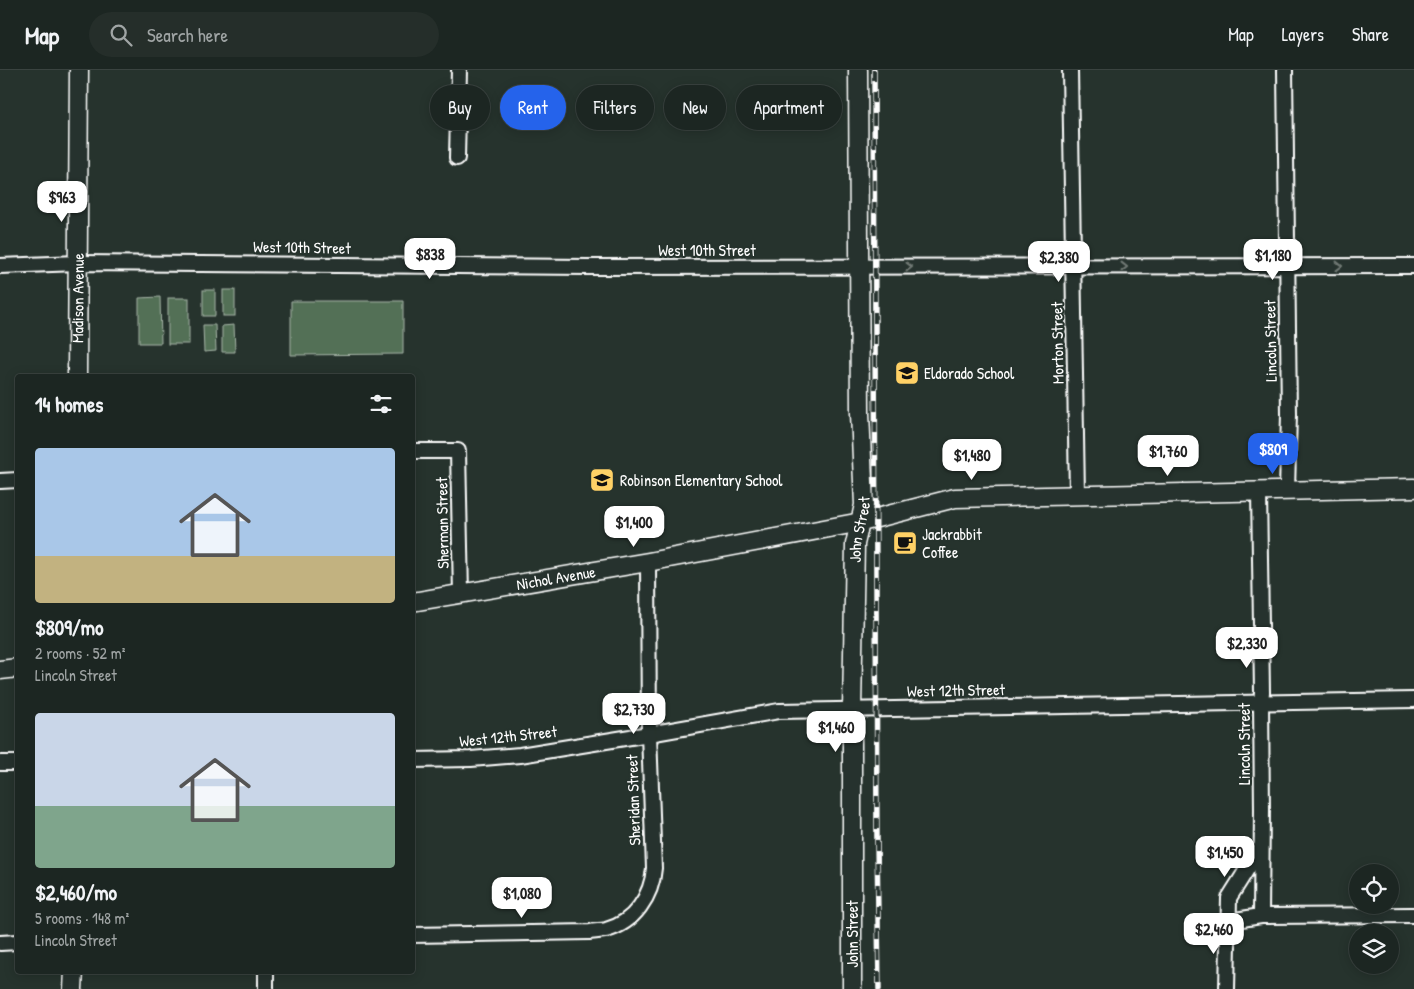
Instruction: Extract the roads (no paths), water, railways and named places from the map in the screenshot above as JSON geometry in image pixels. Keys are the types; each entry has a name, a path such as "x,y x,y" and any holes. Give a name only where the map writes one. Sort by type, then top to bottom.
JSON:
{"street":[{"name":"Madison Avenue","path":"77,374 79,70"},
{"path":"457,158 459,70"},
{"name":"John Street","path":"852,989 852,709 855,544 868,520 864,505 860,413 858,70"},
{"name":"Morton Street","path":"1070,70 1077,495"},
{"name":"Lincoln Street","path":"1285,70 1289,414 1287,491"},
{"name":"West 10th Street","path":"0,266 78,263 588,267 1414,266"},
{"name":"Sherman Street","path":"415,451 458,452 461,594"},
{"path":"0,481 15,480"},
{"name":"Nichol Avenue","path":"415,602 648,562 868,520 955,498 1414,488"},
{"name":"Lincoln Street","path":"1259,492 1262,692 1261,916"},
{"name":"Sheridan Street","path":"415,935 590,932 606,930 636,913 645,900 651,886 653,874 649,734 648,562"},
{"path":"0,670 15,668"},
{"name":"West 12th Street","path":"415,760 471,759 520,755 780,711 1414,700"},
{"path":"0,763 15,763"},
{"path":"1227,989 1229,898 1262,846"},
{"path":"1229,921 1261,916 1414,915"},
{"path":"0,943 15,942"},
{"path":"74,974 74,989"},
{"path":"266,974 266,989"}],"railway":[{"path":"874,70 879,989"}],"place":[{"name":"Eldorado School","path":"907,373"},
{"name":"Robinson Elementary School","path":"602,480"},
{"name":"Jackrabbit Coffee","path":"905,543"}]}
